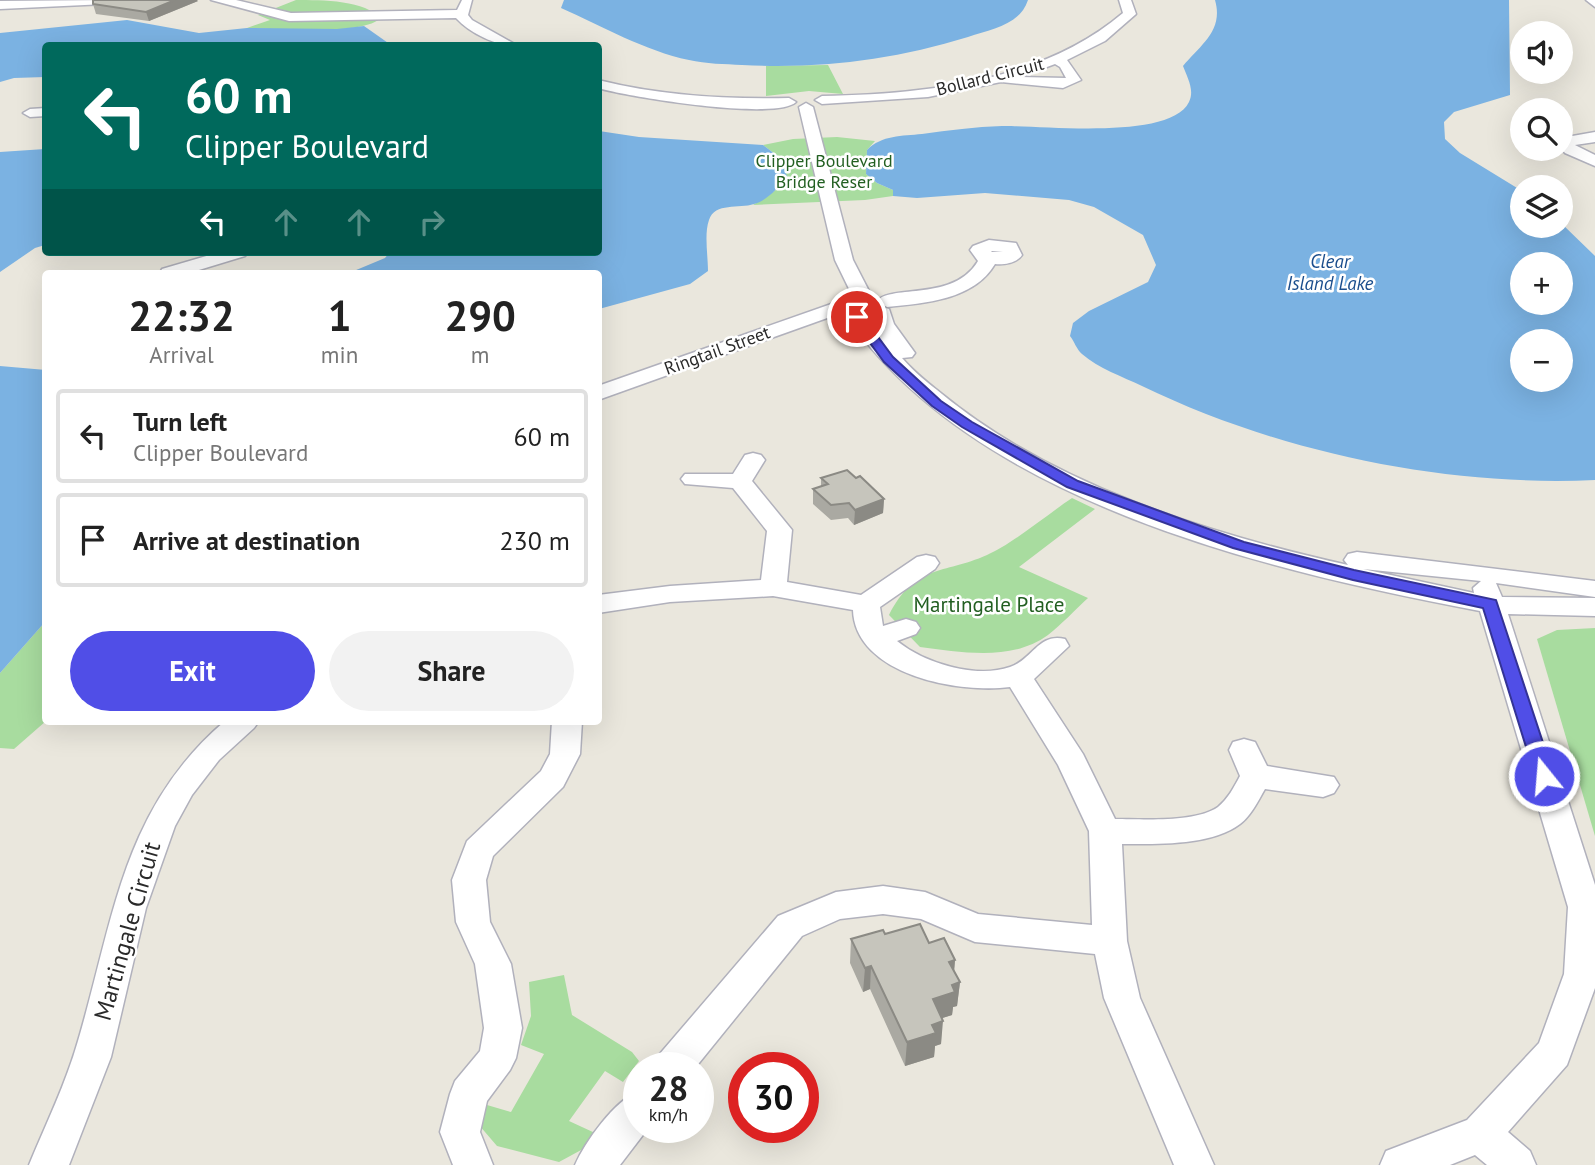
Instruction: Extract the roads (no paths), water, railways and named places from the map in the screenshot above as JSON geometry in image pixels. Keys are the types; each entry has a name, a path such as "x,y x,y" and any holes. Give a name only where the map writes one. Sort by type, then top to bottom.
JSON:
{"street":[{"path":"0,5 106,0"},
{"path":"217,0 275,11 289,17 316,14 462,14"},
{"path":"462,14 468,0"},
{"name":"Bollard Circuit","path":"602,85 673,100 736,103 814,104 946,90 998,78 1055,59 1098,40 1130,14 1125,0"},
{"path":"462,14 468,23 504,42"},
{"path":"998,78 1012,82 1063,83 1074,80 1065,64 1055,59"},
{"path":"814,104 851,306 889,359 937,404 967,425 1072,484 1239,545 1353,575 1486,588 1595,589"},
{"path":"1595,137 1564,142 1570,150 1595,161"},
{"path":"179,270 226,256"},
{"path":"851,306 884,307 943,292 978,275 989,258"},
{"name":"Ringtail Street","path":"602,393 851,306"},
{"path":"884,307 884,325 895,342 932,378 962,402 1042,451 1095,477 1218,524 1308,550 1486,588 1595,607"},
{"path":"693,479 746,470 780,530 773,589"},
{"path":"602,603 670,594 773,589 866,604 926,563"},
{"path":"1400,1165 1481,1134 1554,1053 1582,974 1585,907 1486,588"},
{"path":"866,604 866,625 877,638 906,663 927,673 961,679 1017,676 1055,646"},
{"path":"877,638 906,628"},
{"path":"1017,676 1072,762 1105,831 1110,942 1122,998 1194,1165"},
{"name":"Martingale Circuit","path":"49,1165 96,1044 148,845 172,798 222,740 239,725"},
{"path":"473,1165 460,1132 469,1094 497,1058 502,1028 493,964 473,922 469,880 479,850 552,779 565,754 567,725"},
{"path":"1105,831 1196,826 1225,818 1243,799 1250,763 1323,785"},
{"path":"684,1052 790,926 836,906 883,900 925,906 975,928 1110,942"},
{"path":"595,1165 623,1129"},
{"path":"1481,1134 1516,1165"}],"water":[{"path":"564,0 1028,0 1012,21 940,45 856,61 771,66 709,63 673,56 561,8"},
{"name":"Clear Island Lake","path":"1215,0 1509,0 1510,95 1454,112 1444,122 1445,139 1460,153 1510,184 1510,238 1573,238 1573,235 1595,256 1595,480 1480,478 1422,471 1306,447 1249,430 1194,409 1095,364 1080,352 1070,336 1073,323 1089,311 1148,282 1156,265 1143,235 1094,207 1069,200 985,193 917,198 893,196 893,190 877,183 866,174 867,150 879,141 893,137 1002,126 1132,126 1157,122 1177,114 1191,97 1190,84 1183,66 1209,37 1216,20"},
{"path":"127,20 199,33 247,28 337,29 364,26 387,42 42,42 42,77 14,78 0,82 0,33"},
{"path":"602,131 639,137 763,145 779,157 787,176 773,193 759,202 722,208 712,214 707,232 708,271 690,284 602,308 602,270 356,270 385,258 602,256"},
{"path":"42,149 42,246 0,272 0,152"},
{"path":"0,366 42,370 42,625 0,673"}],"park label":[{"name":"Clipper Boulevard Bridge Reser","path":"824,170"},
{"name":"Martingale Place","path":"989,604"}]}
